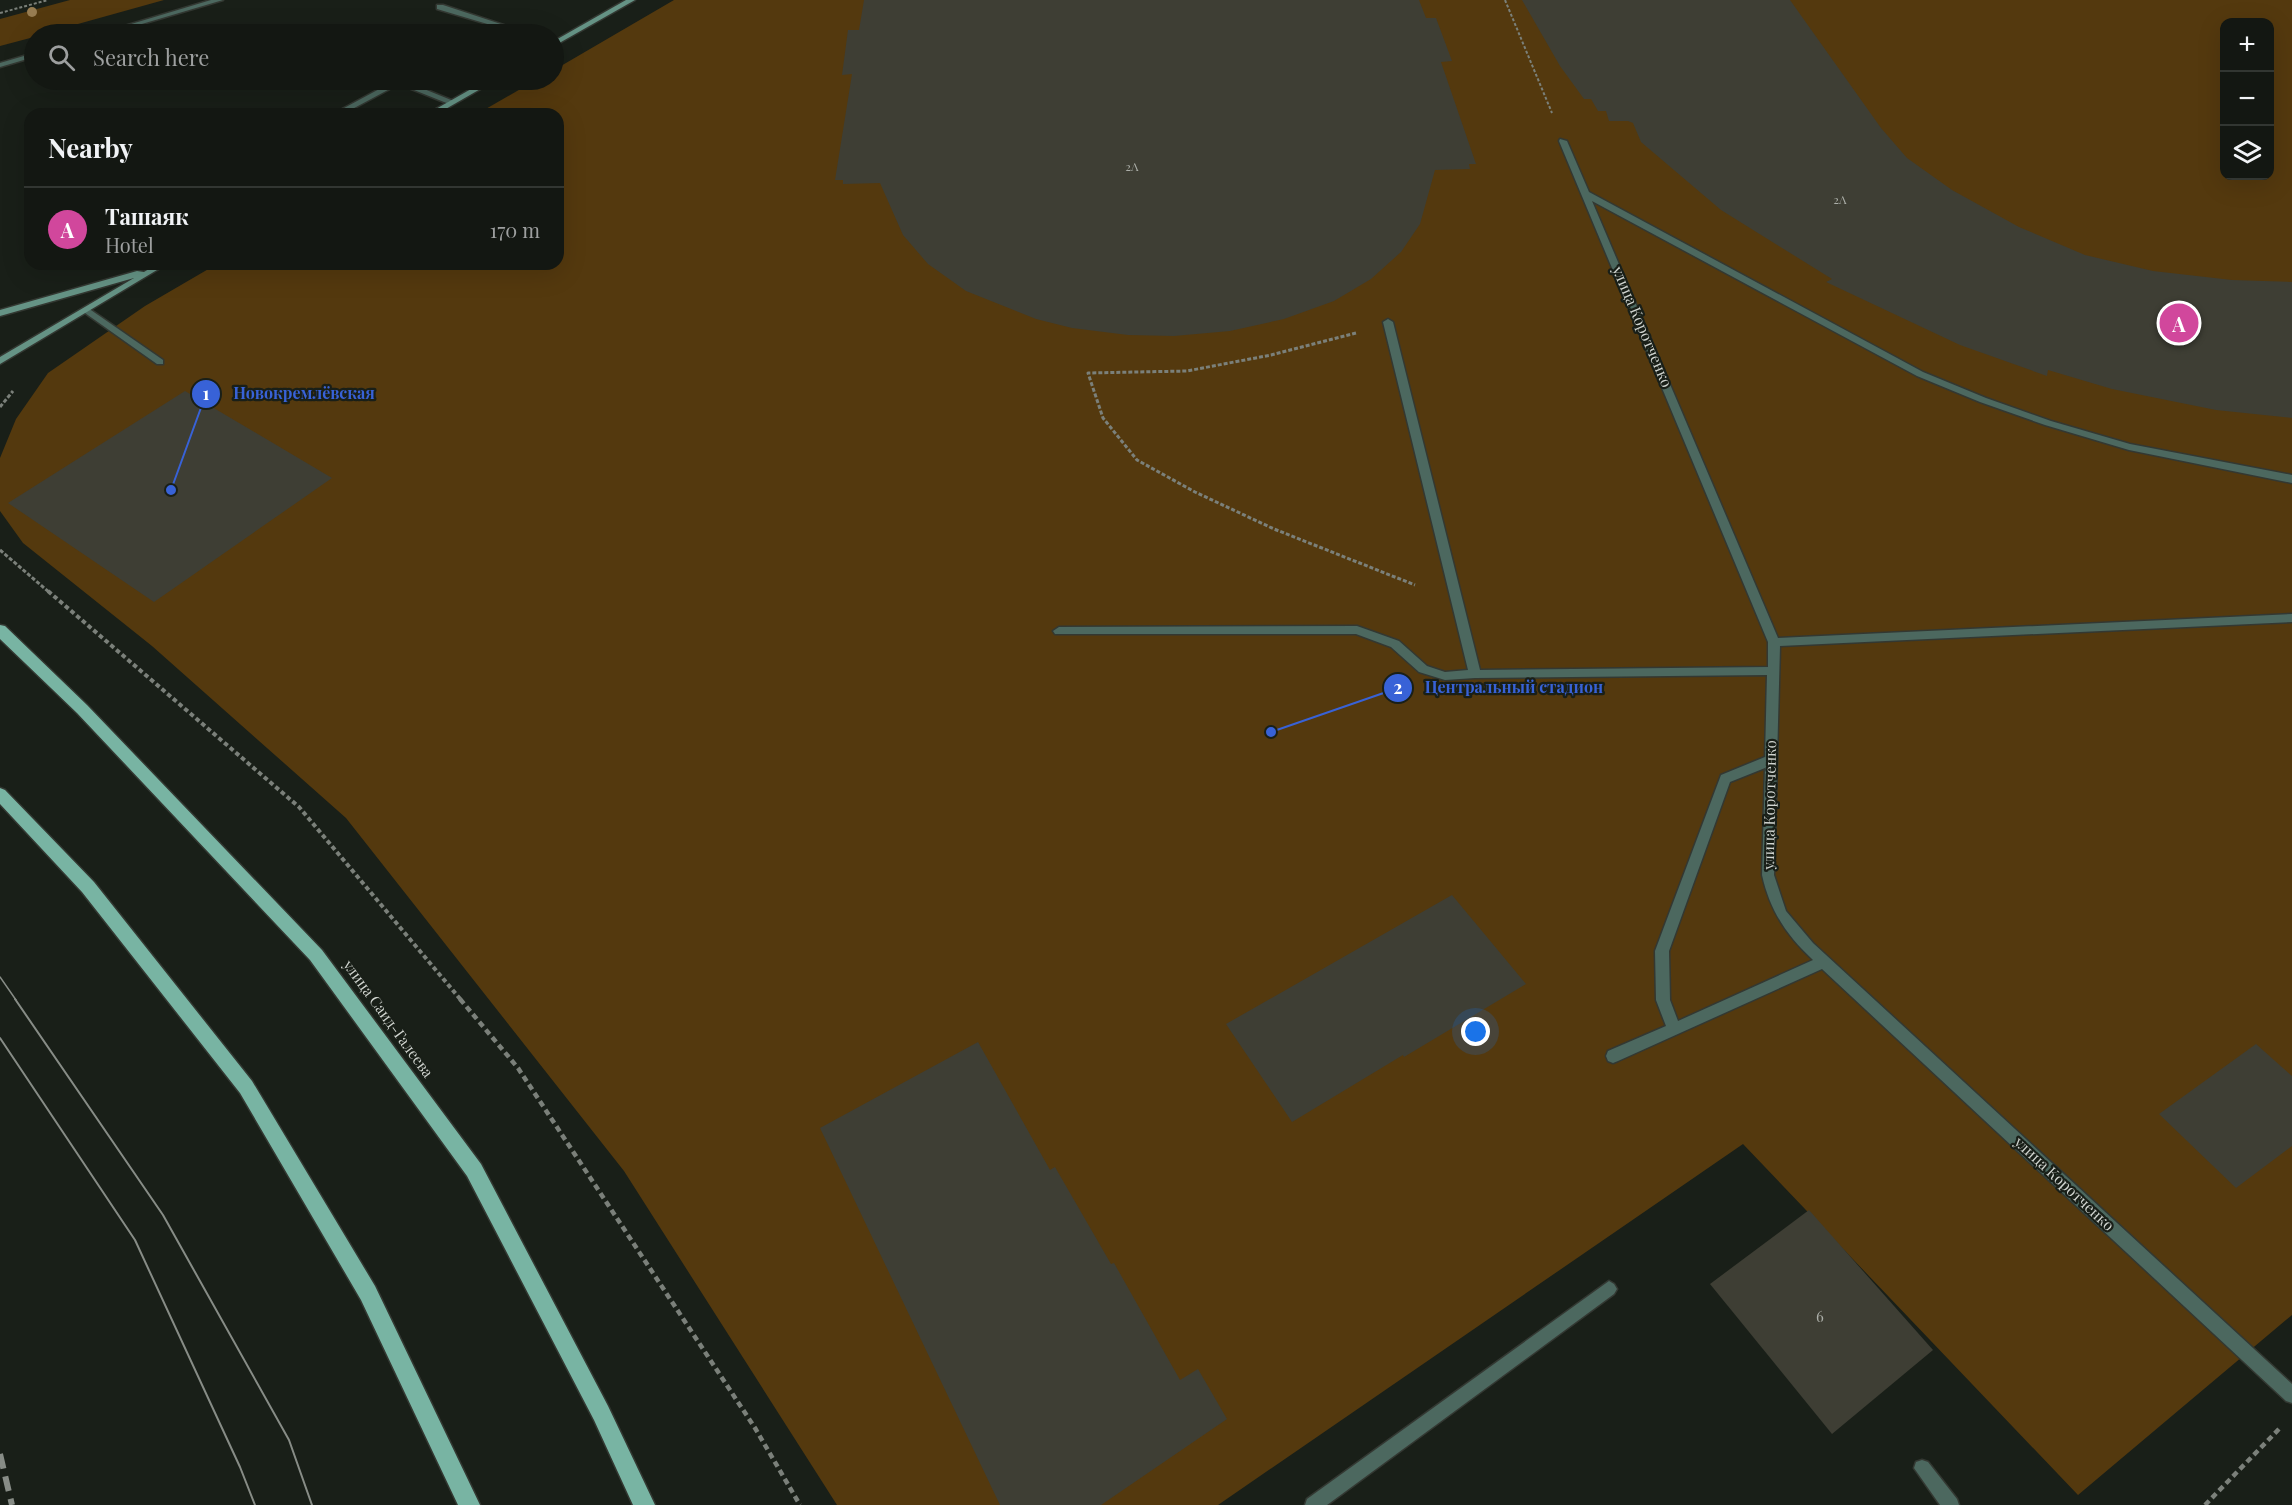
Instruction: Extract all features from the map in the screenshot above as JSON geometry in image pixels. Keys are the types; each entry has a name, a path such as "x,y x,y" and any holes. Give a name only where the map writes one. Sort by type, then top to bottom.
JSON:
{"main road":[{"path":"564,38 631,0"},
{"path":"442,108 474,90"},
{"path":"0,313 146,270"},
{"path":"0,361 88,311 154,270"},
{"name":"улица Саид-Галеева","path":"0,630 82,709 316,955 474,1170 601,1413 644,1505"},
{"path":"0,794 88,887 246,1087 369,1293 469,1505"}],"street":[{"path":"136,24 219,0"},
{"path":"440,7 495,24"},
{"path":"0,65 24,58"},
{"path":"348,108 382,90"},
{"path":"422,90 452,102"},
{"name":"улица Коротченко","path":"1563,141 1774,642 1768,876 1773,901 1786,924 1824,962 2292,1395"},
{"path":"1586,194 1920,374 1983,400 2048,423 2129,447 2292,479"},
{"path":"88,311 160,362"},
{"path":"1388,322 1475,674"},
{"path":"1774,642 2292,618"},
{"path":"1059,631 1357,630 1395,644 1423,669 1445,676 1773,671"},
{"path":"1674,1029 1663,1000 1662,951 1725,779 1771,760"},
{"path":"1613,1056 1824,962"},
{"path":"1313,1505 1609,1289"},
{"path":"1922,1468 1951,1505"}],"path":[{"path":"0,13 48,0"},
{"path":"1505,0 1563,141"},
{"path":"1388,322 1349,335 1271,355 1187,372 1088,373 1103,418 1137,460 1195,492 1274,529 1339,553 1413,585 1455,592"},
{"path":"0,550 299,807 511,1059 755,1428 800,1505"},
{"path":"2205,1505 2284,1424"}],"shaded area":[{"path":"70,0 164,0 78,24 24,24 24,40 0,46 0,19"},
{"path":"674,0 2292,0 2292,1315 2078,1495 1743,1144 1218,1505 837,1505 624,1171 346,818 152,646 23,543 0,511 0,458 16,419 48,373 145,306 207,270 564,270 564,108 487,108 519,90 564,90 564,64"}],"building":[{"path":"864,0 1419,0 1426,18 1436,18 1452,61 1441,62 1476,164 1469,164 1470,169 1435,170 1420,224 1401,252 1371,279 1334,301 1284,319 1230,331 1174,336 1128,335 1072,328 1036,319 966,291 928,264 903,235 880,183 843,184 843,180 835,180 852,74 842,75 848,30 859,30"},
{"path":"1522,0 1790,0 1881,128 1907,158 1952,190 2019,227 2085,255 2153,271 2232,280 2292,282 2292,418 2216,410 2112,389 2048,370 2047,376 1960,345 1826,282 1832,279 1721,210 1641,142 1633,123 1609,121 1606,111 1598,111 1591,99 1584,99 1560,66"},
{"path":"185,391 332,478 154,602 8,503"},
{"path":"1452,895 1526,984 1292,1122 1226,1024"},
{"path":"978,1042 1050,1170 1055,1167 1111,1264 1114,1263 1180,1380 1198,1369 1227,1419 1101,1505 1000,1505 820,1128"},
{"path":"2256,1044 2292,1076 2292,1146 2236,1188 2159,1114"},
{"path":"1809,1210 1933,1350 1832,1434 1710,1284"}],"tram line":[{"path":"0,977 16,1000"},
{"path":"15,999 163,1215 289,1440 312,1505"},
{"path":"0,1038 135,1240 240,1467 255,1505"}],"railway":[{"path":"0,1454 12,1505"}],"place":[{"name":"Ташаяк","path":"2179,323"},
{"name":"Новокремлёвская","path":"171,490"},
{"name":"Центральный стадион","path":"1271,732"}]}
